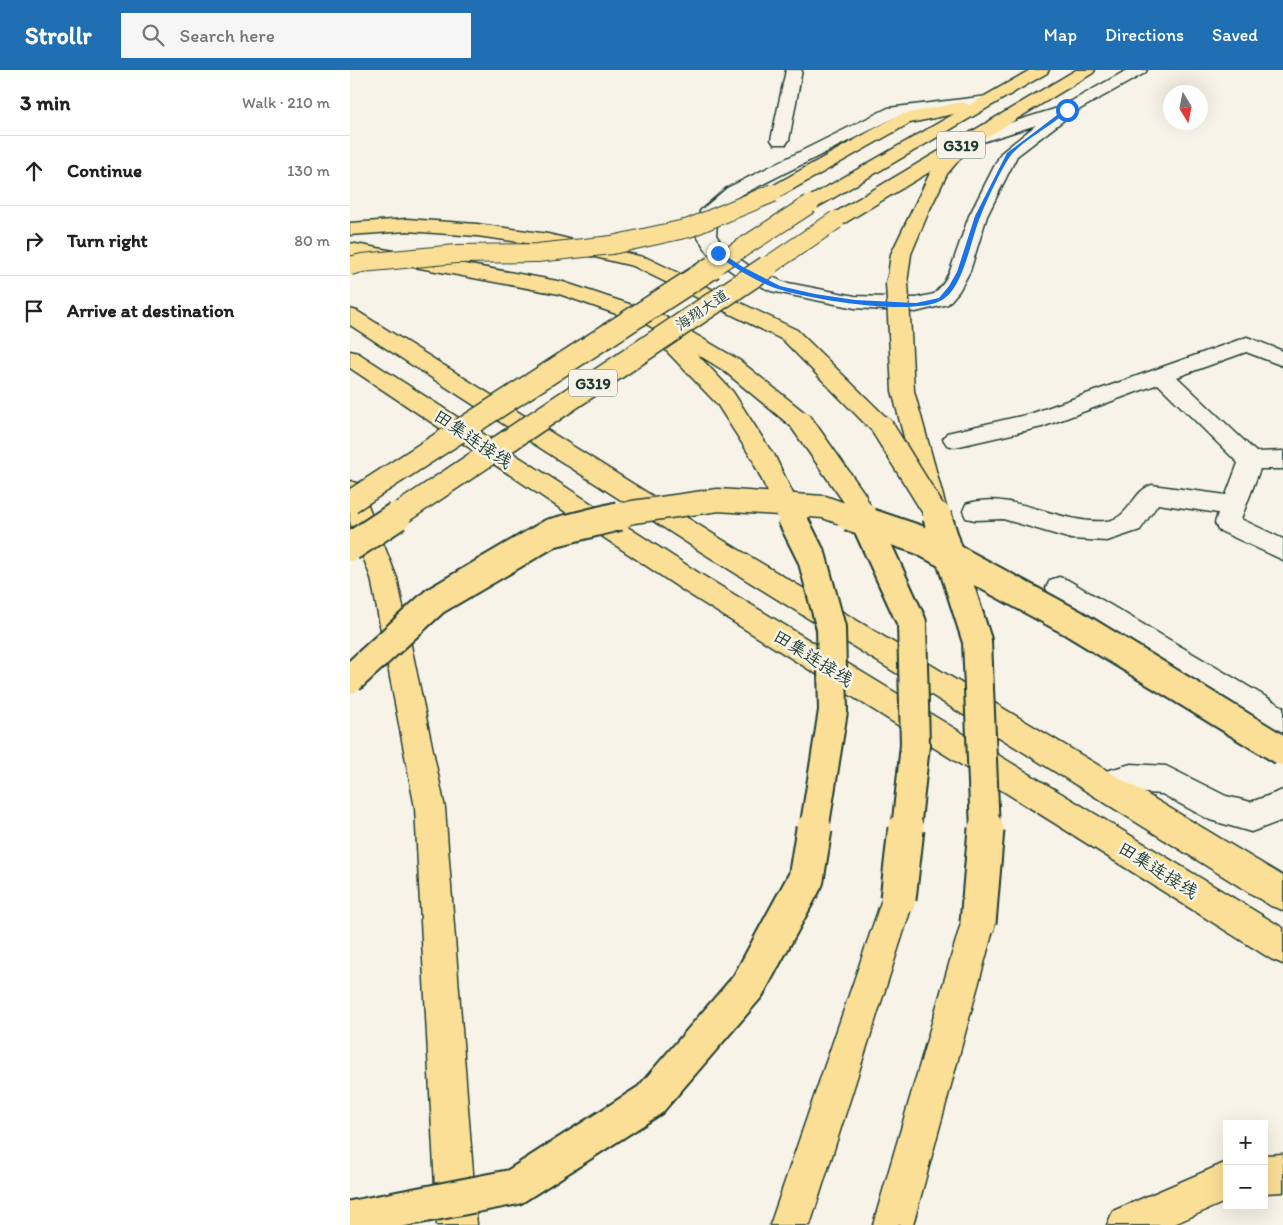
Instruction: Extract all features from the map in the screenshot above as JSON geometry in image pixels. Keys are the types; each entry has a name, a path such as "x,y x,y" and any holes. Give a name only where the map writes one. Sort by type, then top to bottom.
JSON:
{"highway":[{"name":"海翔大道","path":"350,502 810,204 988,101 1025,76 1041,70"},
{"name":"海翔大道","path":"350,547 836,220 1087,70"},
{"path":"350,266 362,263 456,254 537,253 612,245 689,228 772,193 905,119 988,101"},
{"path":"893,1225 978,924 986,823 977,641 937,515 903,391 897,283 901,254 935,180 939,172 967,142"},
{"path":"350,229 407,224 477,230 548,240 640,262 790,335 882,427 937,515"},
{"path":"350,249 563,288 655,320 731,365 801,422 855,499 912,623 915,745 898,899 790,1225"},
{"path":"350,1219 514,1187 650,1100 748,986 806,879 833,711 831,628 812,558 764,459 725,398 688,358 633,312"},
{"name":"田集连接线","path":"350,316 712,546 1283,894"},
{"name":"田集连接线","path":"350,358 693,583 1283,947"},
{"path":"350,490 384,578 430,808 457,1225"},
{"path":"350,679 435,600 550,533 633,512 718,500 824,507 920,540 1073,623 1283,751"},
{"path":"1268,1174 1283,1173"},
{"path":"1127,1225 1223,1183"}],"street":[{"path":"780,140 794,70"},
{"path":"988,101 894,111 733,192 709,211 706,235 718,253 741,269 778,288 855,302 916,305 941,299 952,286 960,272 978,216 1010,153 1067,110 1139,70"},
{"path":"967,142 1067,110"},
{"path":"954,439 1034,421 1247,344 1283,359"},
{"path":"1161,375 1252,461 1283,460"},
{"path":"1252,461 1227,523 1283,550"},
{"path":"975,511 1003,510 1071,529 1107,531 1131,523 1152,494 1234,506"},
{"path":"1059,588 1283,722"},
{"path":"1103,785 1131,778 1166,780 1221,810 1250,817 1283,805"}],"route":[{"path":"718,253 741,269 778,288 815,296 855,302 916,305 941,299 952,286 960,272 978,216 1010,153 1067,110"}]}
